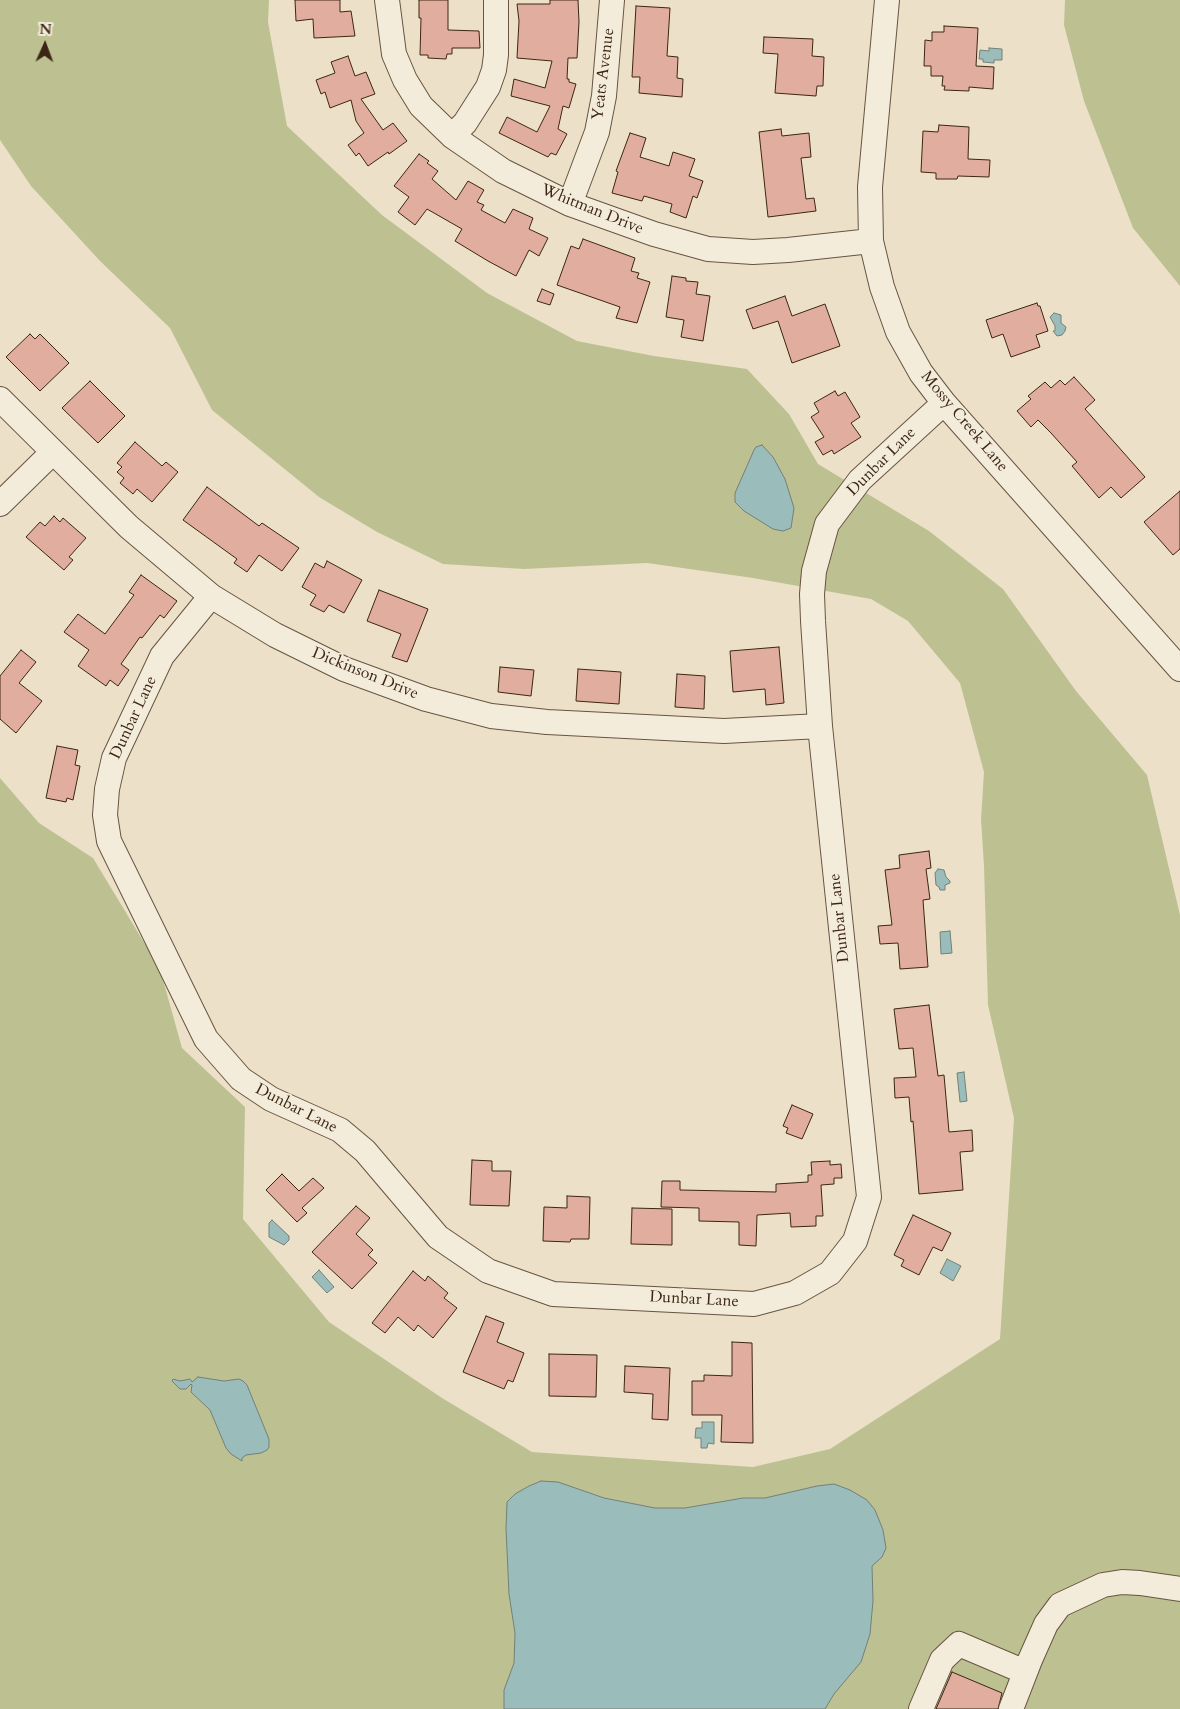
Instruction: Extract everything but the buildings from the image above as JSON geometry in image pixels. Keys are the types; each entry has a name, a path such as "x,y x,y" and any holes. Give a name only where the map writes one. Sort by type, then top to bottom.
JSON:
{"street":[{"name":"Whitman Drive","path":"387,0 394,54 405,80 421,106 452,136 503,171 570,204 654,234 708,248 753,252 871,241"},
{"path":"452,136 465,123 488,87 494,70 496,55 496,0"},
{"name":"Yeats Avenue","path":"570,204 597,132 604,96 612,0"},
{"name":"Mossy Creek Lane","path":"886,0 870,187 871,241 882,287 898,332 921,373 944,403 1180,669"},
{"name":"Dickinson Drive","path":"0,399 128,527 211,596 274,635 344,669 426,699 491,716 547,722 724,731 820,726"},
{"name":"Dunbar Lane","path":"211,596 162,656 114,758 107,789 105,815 109,841 206,1039 241,1079 271,1099 340,1130 365,1151 438,1238 488,1271 553,1294 754,1304 795,1293 830,1273 855,1242 869,1197 820,726 812,594 814,571 827,524 860,480 944,403"},
{"path":"0,504 53,452"},
{"path":"1011,1709 1046,1624 1060,1605 1103,1585 1122,1582 1180,1589"},
{"path":"921,1709 942,1660 959,1644 1025,1672"}],"green space":[{"path":"0,0 269,0 268,22 287,126 382,215 487,293 577,341 654,356 747,369 789,414 818,464 929,531 1003,589 1076,691 1147,775 1180,915 1180,1709 0,1709 0,778 39,823 93,858 160,969 182,1048 245,1107 243,1219 329,1322 442,1398 532,1452 753,1467 830,1449 1000,1339 1014,1118 988,1005 981,819 984,772 960,683 908,621 871,599 753,578 647,563 524,569 443,564 377,532 319,497 212,410 170,328 100,261 31,186 0,140"},
{"path":"1065,0 1180,0 1180,286 1133,228 1084,101 1064,25"}],"water":[{"path":"989,48 1002,49 1002,60 994,60 994,63 983,62 983,59 979,59 980,50 989,51"},
{"path":"1054,313 1061,315 1061,323 1066,327 1062,335 1057,336 1053,331 1055,331 1055,326 1050,317"},
{"path":"762,445 773,457 785,479 794,508 791,528 783,531 773,529 744,511 735,502 735,493 754,450"},
{"path":"938,869 944,870 946,877 950,881 950,883 945,885 945,890 940,890 936,885 935,873"},
{"path":"950,931 952,953 941,954 940,932"},
{"path":"964,1072 967,1101 960,1102 957,1073"},
{"path":"272,1220 289,1236 289,1240 284,1245 269,1237 269,1223"},
{"path":"947,1259 961,1266 953,1281 940,1273"},
{"path":"319,1270 334,1287 327,1293 312,1277"},
{"path":"198,1377 224,1381 239,1379 247,1385 269,1439 267,1450 261,1453 246,1455 242,1458 242,1461 231,1454 226,1448 210,1410 191,1392 192,1385 186,1389 180,1389 172,1381 173,1379 180,1381 190,1379 192,1382"},
{"path":"702,1422 714,1422 714,1444 708,1443 707,1448 701,1448 701,1438 695,1438 696,1428 702,1428"},
{"path":"541,1481 558,1482 604,1498 655,1508 685,1508 743,1498 765,1498 834,1484 850,1490 867,1500 875,1510 883,1530 886,1548 882,1557 872,1566 873,1601 870,1634 861,1662 834,1694 825,1709 504,1709 504,1690 514,1663 515,1633 509,1594 506,1528 507,1502 515,1494"}]}
